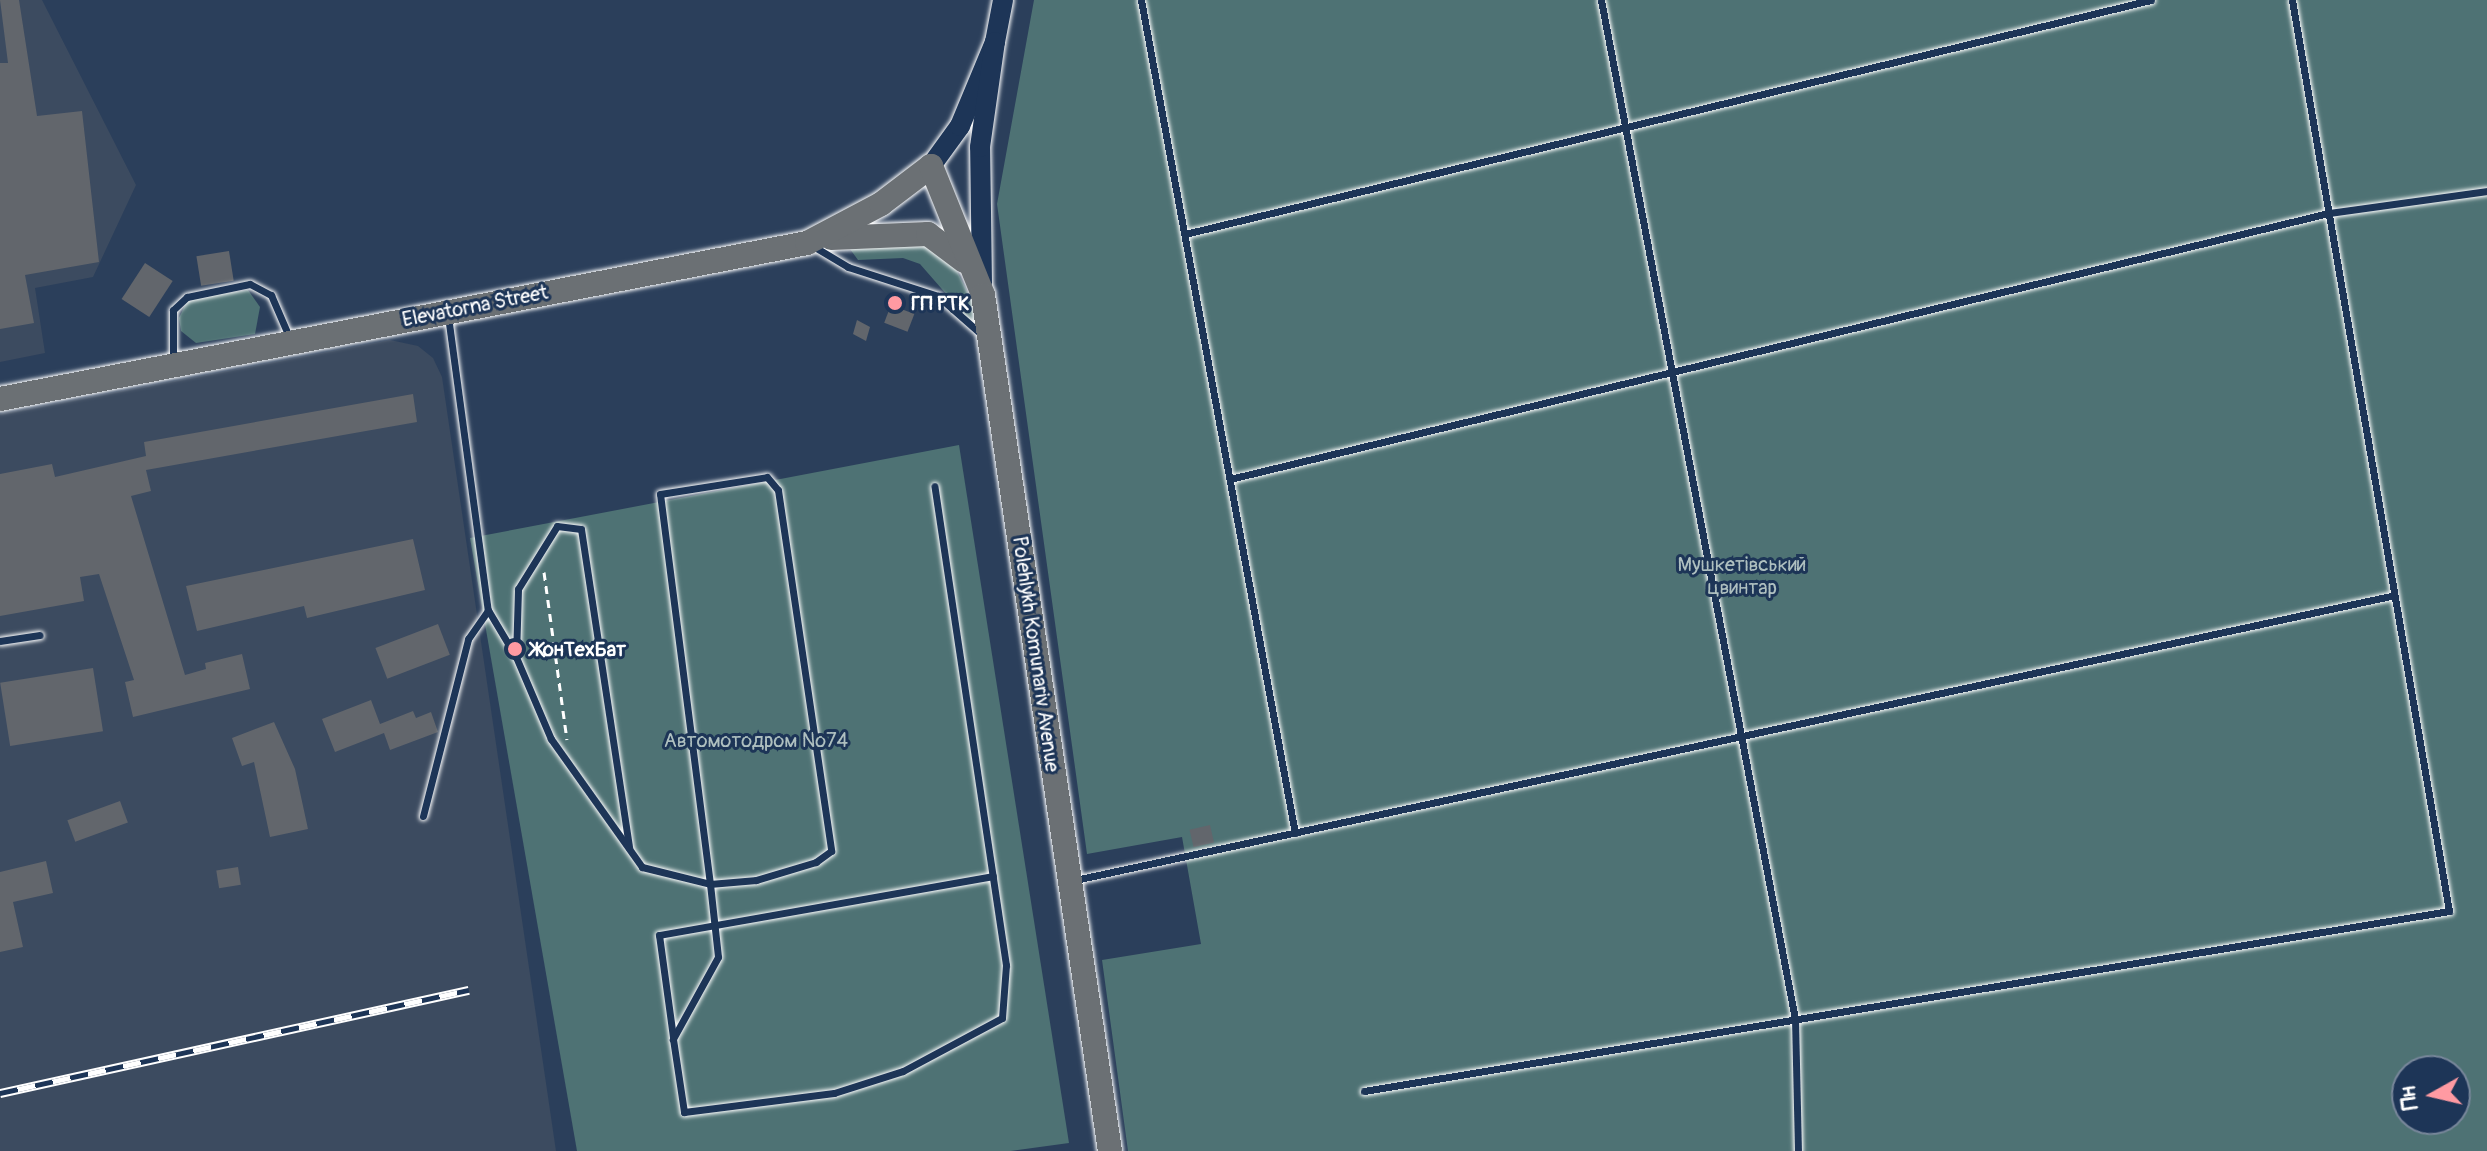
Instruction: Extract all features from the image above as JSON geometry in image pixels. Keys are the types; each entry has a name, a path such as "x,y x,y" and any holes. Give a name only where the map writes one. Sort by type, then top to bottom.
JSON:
{"main road":[{"path":"983,295 980,147 1003,0"},
{"path":"931,166 960,126 995,42"},
{"name":"Elevatorna Street","path":"0,399 447,310 807,243 881,204 931,166"},
{"name":"Polehlykh Komunariv Avenue","path":"931,166 983,295 1110,1151"},
{"path":"807,243 855,234 928,234 959,255 983,295"}],"lane":[{"path":"1141,0 1295,833"},
{"path":"1601,0 1795,1019 1798,1151"},
{"path":"1185,234 2151,0"},
{"path":"1364,1091 2449,911 2292,0"},
{"path":"1230,479 2329,213 2487,191"},
{"path":"807,243 848,267 938,296 990,343"},
{"path":"173,365 173,310 187,297 234,287 250,284 271,295 290,341"},
{"path":"447,310 488,610 516,657 551,739 642,867 710,884 756,880 816,862 831,851 778,490 767,477 660,494 710,884 718,957 673,1039"},
{"path":"934,486 993,876 1006,965 1002,1018 903,1071 834,1093 684,1112 659,935 993,876"},
{"path":"516,657 518,589 557,526 581,529 629,849"},
{"path":"1069,882 2395,595"},
{"path":"423,816 468,639 488,610"},
{"path":"0,641 40,635"}],"path":[{"path":"542,551 570,766"}],"shaded area":[{"path":"0,0 42,0 136,185 93,277 35,288 45,353 0,362"},
{"path":"390,340 418,346 433,358 442,377 556,1151 0,1151 0,414"}],"green space":[{"name":"Мушкетівський цвинтар","path":"1034,0 2487,0 2487,1151 1128,1151 1102,960 1201,944 1182,837 1087,854 997,204"},
{"path":"922,241 948,253 972,301 975,327 920,264 903,258 858,260 850,249"},
{"path":"248,290 260,307 255,334 196,343 181,331 179,318 188,299"},
{"name":"Автомотодром №74","path":"959,445 1069,1143 1011,1151 577,1151 470,538"}],"building":[{"path":"0,0 19,0 37,116 82,111 99,262 25,275 34,323 0,329 0,63 8,63"},
{"path":"229,251 234,281 201,286 196,256"},
{"path":"145,263 173,281 149,317 122,299"},
{"path":"891,305 914,314 908,332 884,323"},
{"path":"857,320 870,327 866,341 853,334"},
{"path":"413,394 417,422 146,470 151,491 131,496 185,675 206,669 205,663 242,654 250,689 133,717 125,682 134,680 99,574 80,577 84,601 0,616 0,474 52,464 55,477 146,456 144,442"},
{"path":"413,539 425,590 307,618 304,606 197,631 186,586"},
{"path":"438,624 450,655 387,679 375,648"},
{"path":"93,668 103,731 10,746 0,683"},
{"path":"371,700 380,724 413,711 416,718 431,712 438,732 390,750 384,733 335,752 322,719"},
{"path":"274,722 295,769 308,829 270,837 254,762 242,766 232,738"},
{"path":"120,801 128,823 75,842 67,820"},
{"path":"1210,825 1214,843 1194,847 1190,830"},
{"path":"46,861 53,893 13,902 23,947 0,952 0,872"},
{"path":"238,867 241,885 219,888 216,870"}],"railway":[{"path":"0,1093 469,990"}],"place":[{"name":"ГП РТК","path":"895,303"},
{"name":"ЖонТехБат","path":"515,649"}]}
